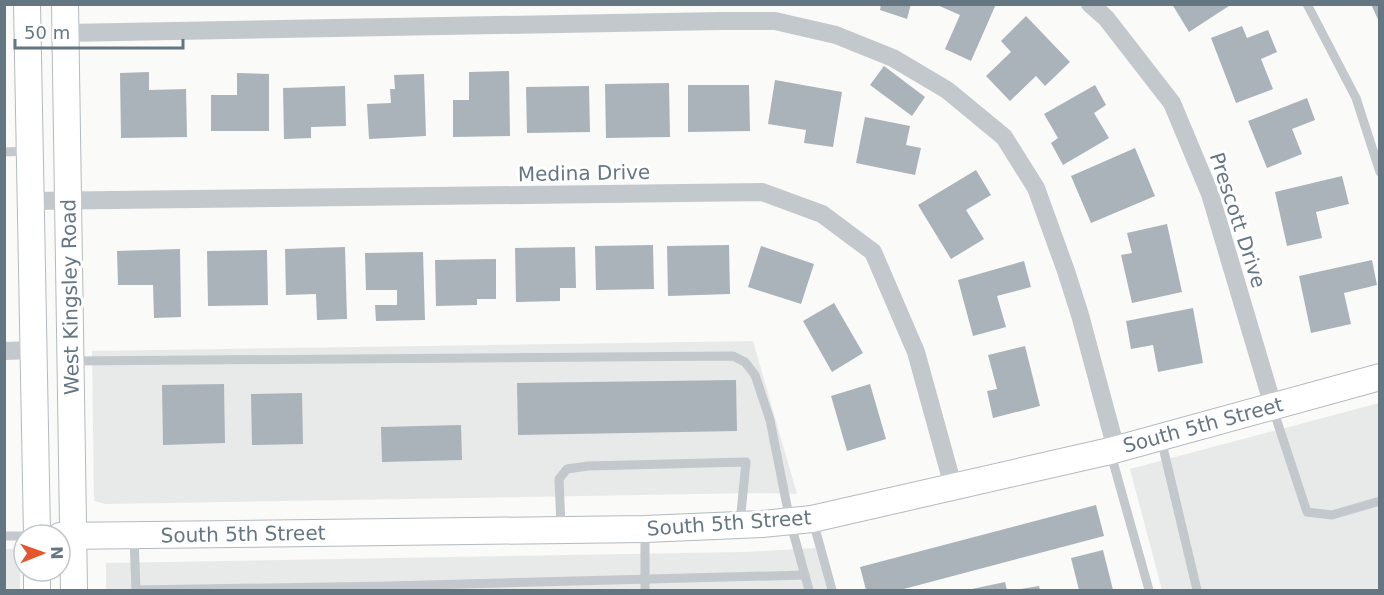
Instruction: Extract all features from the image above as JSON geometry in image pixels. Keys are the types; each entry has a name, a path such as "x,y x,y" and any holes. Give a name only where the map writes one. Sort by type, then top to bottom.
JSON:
{"street":[{"name":"West Kingsley Road","path":"27,4 37,523"},
{"name":"West Kingsley Road","path":"65,4 71,361 67,523"},
{"name":"Prescott Drive","path":"1090,4 1106,18 1172,103 1210,194 1273,406"},
{"path":"66,33 775,21 836,35 884,54 947,90 1004,136 1036,188 1080,315 1113,450"},
{"name":"Medina Drive","path":"31,201 762,192 822,214 873,252 916,351 953,486"},
{"path":"4,351 33,350"},
{"name":"South 5th Street","path":"72,536 645,529 801,520 1113,450 1380,376"},
{"name":"West Kingsley Road","path":"72,575 74,591"}],"lane":[{"path":"1307,4 1356,98 1380,172"},
{"path":"4,152 30,151"},
{"path":"71,361 733,356 745,362 755,375 801,520 832,591"},
{"path":"1273,406 1307,512 1332,515 1380,501"},
{"path":"1161,437 1197,591"},
{"path":"1113,450 1149,591"},
{"path":"561,530 560,479 567,469 588,466 746,462 740,525"},
{"path":"801,520 805,575 809,591"},
{"path":"645,529 645,591"},
{"path":"134,535 136,590 805,575"}],"shaded area":[{"path":"753,341 797,494 105,504 94,501 92,351"},
{"path":"1379,403 1379,590 1162,590 1130,469"},
{"path":"816,548 827,590 106,590 106,563 744,552"},
{"path":"4,549 12,549 12,583 20,583 20,590 5,590"}],"building":[{"path":"881,4 911,4 907,19 880,10"},
{"path":"935,4 996,4 971,61 945,49 960,15"},
{"path":"1172,4 1232,4 1189,32"},
{"path":"1371,4 1380,4 1380,24"},
{"path":"1026,16 1070,62 1045,86 1036,76 1010,101 986,76 1011,52 1001,41"},
{"path":"1242,26 1247,38 1268,30 1277,52 1261,59 1273,89 1236,103 1211,38"},
{"path":"884,66 925,97 912,116 870,85"},
{"path":"509,71 510,136 453,137 453,100 469,100 469,72"},
{"path":"149,72 149,90 186,89 187,137 121,138 120,73"},
{"path":"237,73 269,74 269,131 211,131 211,95 237,95"},
{"path":"424,74 426,136 369,139 367,104 391,103 390,89 395,89 394,75"},
{"path":"775,80 842,92 833,147 804,143 806,130 768,124"},
{"path":"669,83 670,137 606,138 605,84"},
{"path":"688,85 749,85 750,131 688,132"},
{"path":"1095,85 1106,105 1094,113 1109,138 1063,165 1051,143 1058,138 1044,114"},
{"path":"345,86 346,126 311,127 311,138 284,139 283,88"},
{"path":"589,86 590,132 527,133 526,87"},
{"path":"1307,98 1315,120 1292,129 1302,154 1267,168 1248,121"},
{"path":"865,117 910,126 906,145 921,148 915,175 856,163"},
{"path":"1135,148 1155,196 1091,223 1071,176"},
{"path":"976,170 991,195 966,210 984,239 951,259 918,205"},
{"path":"1342,176 1349,204 1316,212 1322,238 1287,246 1275,192"},
{"path":"1167,224 1182,292 1132,303 1121,255 1132,253 1127,233"},
{"path":"653,245 654,289 596,290 595,246"},
{"path":"729,245 730,294 668,296 667,246"},
{"path":"761,246 814,264 801,304 748,287"},
{"path":"345,247 347,319 317,320 316,294 286,295 285,249"},
{"path":"575,247 576,288 560,288 560,301 516,302 515,248"},
{"path":"180,249 181,317 154,318 153,285 118,285 117,251"},
{"path":"267,250 268,305 208,306 207,251"},
{"path":"423,252 425,320 376,321 375,305 397,305 397,290 366,290 365,253"},
{"path":"496,259 496,299 477,299 477,305 436,306 435,260"},
{"path":"1372,260 1377,285 1344,293 1351,324 1311,333 1299,276"},
{"path":"1024,261 1031,287 997,296 1006,327 973,336 958,280"},
{"path":"834,303 863,353 832,372 803,321"},
{"path":"1193,308 1203,363 1158,372 1153,345 1131,349 1126,321"},
{"path":"1025,346 1040,406 993,418 987,391 997,389 988,355"},
{"path":"736,380 737,431 518,435 517,383"},
{"path":"224,384 225,443 163,445 162,385"},
{"path":"870,384 886,439 847,451 831,396"},
{"path":"302,393 303,444 252,445 251,394"},
{"path":"461,425 462,460 382,462 381,427"},
{"path":"1096,505 1104,536 900,590 866,590 860,567"},
{"path":"1103,550 1113,590 1079,590 1071,558"},
{"path":"1005,582 1007,590 972,590 972,589"},
{"path":"1039,586 1040,590 1021,590 1021,589"}]}
